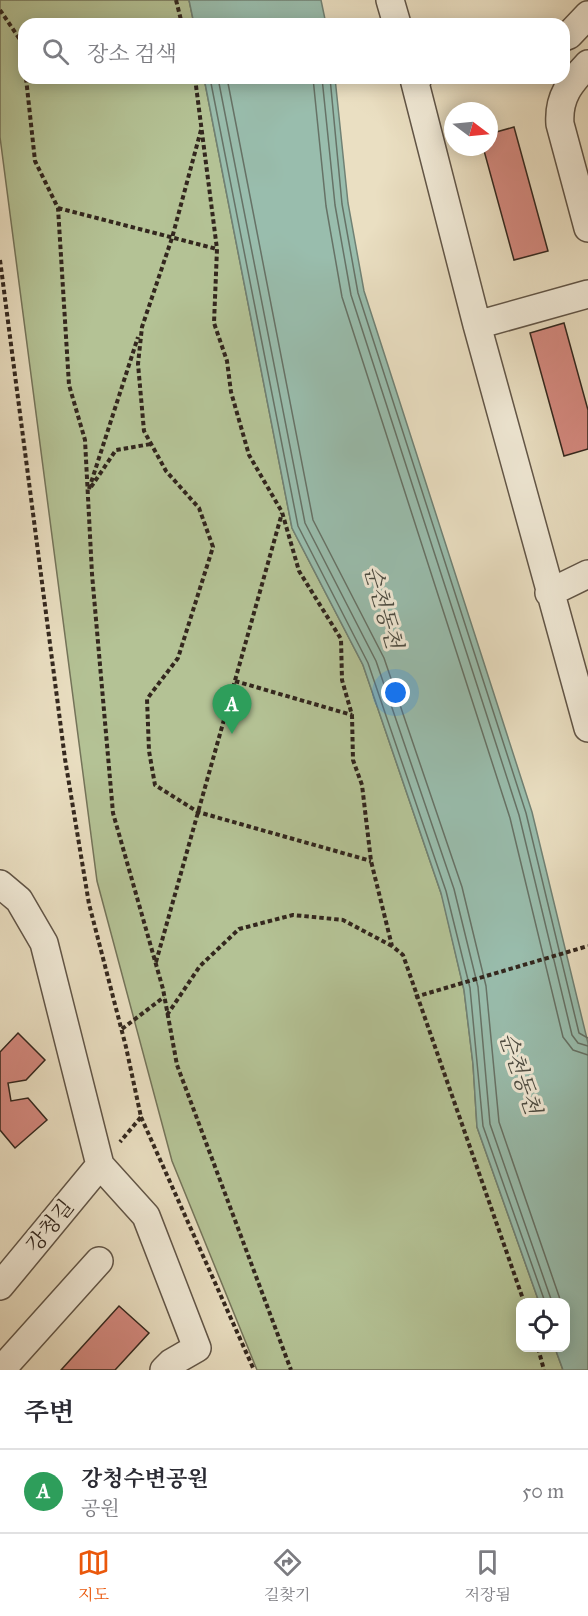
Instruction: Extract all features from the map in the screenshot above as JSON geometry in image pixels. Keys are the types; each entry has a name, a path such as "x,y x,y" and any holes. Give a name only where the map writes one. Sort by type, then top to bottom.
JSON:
{"street":[{"path":"390,0 395,18"},
{"path":"570,34 588,15"},
{"path":"588,64 562,95 559,110 560,124 588,228"},
{"path":"417,84 477,325 549,594 588,728"},
{"path":"477,325 588,294"},
{"path":"549,594 588,574"},
{"path":"0,884 19,900 44,943 100,1165 146,1216 197,1348 171,1363 164,1370"},
{"name":"강청길","path":"0,1286 9,1257 100,1165"},
{"path":"1,1370 99,1261"}],"path":[{"path":"176,0 180,18"},
{"path":"0,10 18,37"},
{"path":"27,84 36,161 58,208 69,385 85,440 92,574 112,813 164,997 177,1065 291,1370"},
{"path":"196,84 217,249 214,323 227,362 231,392 249,455 282,512 299,571 341,639 342,680 352,715 353,760 362,785 371,861 392,946"},
{"path":"88,493 172,238 202,127"},
{"path":"58,208 217,249"},
{"path":"0,260 65,759 89,904 122,1029 141,1117 254,1370"},
{"path":"142,327 138,364 144,430 166,471 199,508 213,547 178,658 147,699 149,751 155,785 198,812 371,861"},
{"path":"88,493 116,450 151,444"},
{"path":"155,963 282,512"},
{"path":"235,681 352,715"},
{"path":"167,1014 200,966 239,929 293,915 344,920 392,946 402,956 523,1298"},
{"path":"416,997 588,946"},
{"path":"122,1029 164,997"},
{"path":"100,1165 141,1117"},
{"path":"539,1352 545,1370"}],"shaded area":[{"path":"0,0 189,0 193,18 18,18 18,84 205,84 292,528 363,665 443,899 464,990 473,1064 477,1127 538,1298 516,1298 516,1352 556,1352 563,1370 257,1370 172,1161 97,881 0,137"}],"water":[{"path":"189,0 321,0 325,18 193,18"},
{"name":"순천동천","path":"205,84 336,84 348,203 364,291 532,812 588,1043 588,1370 563,1370 556,1352 570,1352 570,1298 538,1298 477,1127 473,1064 464,990 441,893 363,665 292,528"}],"building":[{"path":"514,127 548,251 514,260 485,156 498,156 498,131"},
{"path":"564,323 588,410 588,449 564,456 530,333"},
{"path":"18,1033 45,1060 26,1080 8,1083 11,1101 28,1098 47,1120 15,1148 0,1130 0,1052"},
{"path":"119,1306 149,1333 115,1370 61,1370"}],"place":[{"name":"강청수변공원","path":"232,734"}]}
